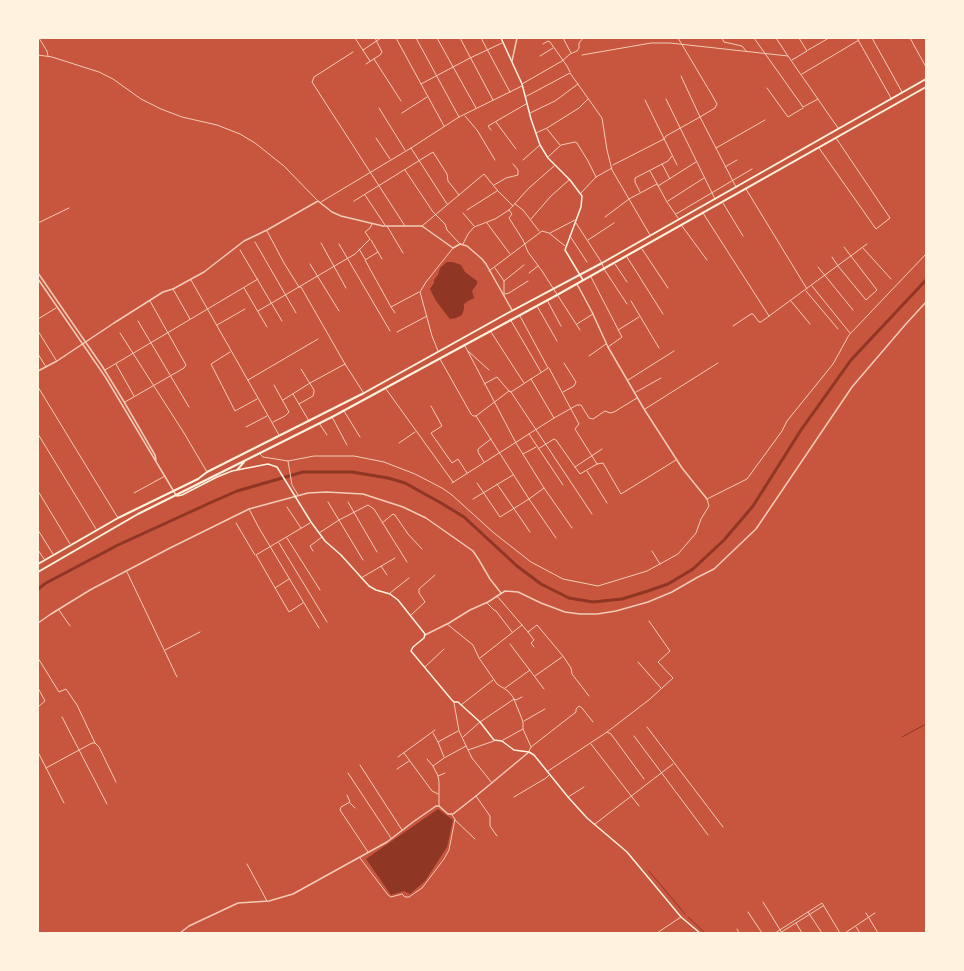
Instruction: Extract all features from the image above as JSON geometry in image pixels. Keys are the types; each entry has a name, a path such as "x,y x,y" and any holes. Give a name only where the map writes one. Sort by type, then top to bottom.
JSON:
{"highway":[{"path":"38,564 118,518 198,479 207,472 364,393 512,310 602,263 926,79"},
{"path":"38,572 112,528 332,417 440,359 519,314 626,257 926,87"},
{"path":"238,469 249,459"},
{"path":"150,502 152,507"}],"main road":[{"path":"501,38 522,85 535,133 540,145 554,166 570,180 581,193 582,201 565,250 583,280"},
{"path":"176,496 182,495 217,477 238,469 268,464 276,467 311,522 329,546 341,555 372,588 390,594 398,600 425,635 411,651 454,702 458,702 480,722 494,740 502,741 514,750 528,752 534,755 568,797 637,862 681,917 700,933"}],"street":[{"path":"38,38 47,51 48,56"},
{"path":"355,38 370,61"},
{"path":"366,64 382,52 374,38"},
{"path":"363,50 382,38"},
{"path":"396,38 445,127"},
{"path":"416,38 459,118"},
{"path":"437,38 476,109"},
{"path":"460,38 493,101"},
{"path":"481,38 510,92"},
{"path":"512,61 518,38"},
{"path":"563,38 572,54"},
{"path":"321,202 464,115 510,92 563,60 578,50 579,43 583,38"},
{"path":"612,165 664,139 666,136 716,108 717,104 678,38"},
{"path":"722,38 724,42 742,46 748,52"},
{"path":"754,38 803,107"},
{"path":"776,38 839,129"},
{"path":"799,38 807,51"},
{"path":"791,61 829,38"},
{"path":"857,38 892,99"},
{"path":"872,38 902,93"},
{"path":"910,38 926,67"},
{"path":"801,74 859,40"},
{"path":"543,44 549,41 554,47 603,120 607,150 612,168 650,236"},
{"path":"420,84 502,42"},
{"path":"582,55 651,43 680,43 716,49 788,56"},
{"path":"540,56 554,47"},
{"path":"353,52 314,77 312,80 405,226"},
{"path":"38,55 48,56 104,74 141,99 167,112 217,125 240,134 284,166 318,201 336,214 372,224 386,226 422,226 454,248"},
{"path":"374,59 400,101"},
{"path":"525,97 570,72"},
{"path":"681,76 736,188"},
{"path":"530,113 555,101 579,84"},
{"path":"767,88 788,117 818,99"},
{"path":"402,113 427,96"},
{"path":"535,133 547,128 579,108 589,98"},
{"path":"666,99 715,199"},
{"path":"645,100 677,165"},
{"path":"491,130 488,126 527,103"},
{"path":"379,108 406,151"},
{"path":"464,115 477,130 494,160"},
{"path":"716,149 765,120"},
{"path":"496,121 516,149"},
{"path":"547,128 561,145"},
{"path":"376,138 390,160"},
{"path":"819,148 876,229 890,218 836,138"},
{"path":"548,158 561,145 566,145 573,142 577,143 596,178"},
{"path":"522,160 540,145"},
{"path":"411,148 447,205"},
{"path":"354,201 433,152 448,174 448,181 459,195"},
{"path":"640,192 634,180 670,159 672,155"},
{"path":"725,167 737,160"},
{"path":"658,186 697,162"},
{"path":"494,185 506,178 518,175 518,170 513,164"},
{"path":"662,164 671,179"},
{"path":"391,307 420,292 426,282 454,248 461,244 474,227 495,219 509,210 523,194 554,166"},
{"path":"581,193 596,178 612,168"},
{"path":"676,214 752,169"},
{"path":"405,170 435,215 445,224 447,230 461,244 482,259 512,310"},
{"path":"650,171 656,184 679,219"},
{"path":"422,226 484,174 513,206"},
{"path":"667,202 705,178"},
{"path":"531,219 551,196 570,180"},
{"path":"605,217 629,199 656,184"},
{"path":"746,189 806,290 838,330"},
{"path":"467,210 498,191"},
{"path":"365,194 403,253"},
{"path":"38,371 57,361 150,302 163,292 173,289 204,272 236,246 318,201"},
{"path":"723,202 743,236"},
{"path":"515,204 523,210 540,232"},
{"path":"38,223 69,208"},
{"path":"509,210 512,214 509,218 523,240 528,252 554,288 580,330"},
{"path":"462,213 474,227"},
{"path":"703,213 770,317"},
{"path":"549,233 576,219"},
{"path":"486,222 511,254"},
{"path":"575,222 588,240 626,304"},
{"path":"588,240 614,223"},
{"path":"372,224 365,232 382,258"},
{"path":"682,225 706,260"},
{"path":"267,230 299,287 301,287 345,364 364,393"},
{"path":"489,272 540,232 546,231 566,246"},
{"path":"570,235 587,262"},
{"path":"258,311 355,254 370,239"},
{"path":"255,242 296,313"},
{"path":"321,243 346,288"},
{"path":"339,244 390,331"},
{"path":"733,326 750,314 753,314 760,323 770,317 867,244"},
{"path":"832,257 866,300 877,290 844,247"},
{"path":"863,247 891,279"},
{"path":"641,248 668,288"},
{"path":"359,249 395,313"},
{"path":"240,250 282,321"},
{"path":"365,260 378,252"},
{"path":"707,499 747,479 782,431 787,421 833,364 847,339 926,254"},
{"path":"626,257 663,314"},
{"path":"615,263 627,282"},
{"path":"310,264 339,311"},
{"path":"504,281 524,265"},
{"path":"529,273 538,265"},
{"path":"818,267 853,310"},
{"path":"494,268 504,281 504,295"},
{"path":"38,273 125,402 176,496"},
{"path":"589,356 621,338 621,335 591,276"},
{"path":"38,278 106,378 153,458 156,460"},
{"path":"190,279 247,381 280,436"},
{"path":"104,370 258,279"},
{"path":"504,295 528,281"},
{"path":"260,453 263,457 288,461 314,456 354,456 384,462 415,474 437,485 452,495 502,540 531,562 551,574 570,582 598,586 641,573 660,564 678,554 696,533 700,519 707,510 709,504 707,499 676,460 644,409 607,345 577,284"},
{"path":"812,285 851,334"},
{"path":"244,287 267,327"},
{"path":"173,289 190,319"},
{"path":"420,292 438,352"},
{"path":"547,300 562,326"},
{"path":"631,301 659,348"},
{"path":"791,301 810,324"},
{"path":"125,402 184,368 186,365 150,302"},
{"path":"425,635 470,610 487,603 505,591 515,591 565,612 597,614 616,611 648,602 672,592 698,576 714,569 756,529 852,387 900,330 926,302"},
{"path":"536,305 557,341"},
{"path":"38,319 57,308"},
{"path":"216,325 245,309"},
{"path":"519,314 579,424 575,429 597,464"},
{"path":"576,324 593,314"},
{"path":"397,332 427,316"},
{"path":"618,330 640,316"},
{"path":"510,319 541,373"},
{"path":"138,321 189,407"},
{"path":"38,331 57,361"},
{"path":"490,331 524,383"},
{"path":"120,333 207,472"},
{"path":"247,381 318,339"},
{"path":"464,345 493,402 523,455 572,528"},
{"path":"467,350 472,353 488,370"},
{"path":"628,380 674,351"},
{"path":"231,352 211,364 235,411 258,398"},
{"path":"38,354 46,367"},
{"path":"440,359 471,414 476,416 492,439 513,474 556,538"},
{"path":"563,393 574,386 576,382 564,363"},
{"path":"644,409 718,363"},
{"path":"115,364 134,396"},
{"path":"283,400 345,364"},
{"path":"476,416 493,402 548,368"},
{"path":"299,404 314,394 314,390 301,369"},
{"path":"484,384 497,377 510,391 592,514"},
{"path":"635,392 661,378"},
{"path":"531,379 554,418"},
{"path":"272,422 287,415 289,412 274,385"},
{"path":"38,388 118,518"},
{"path":"386,388 452,482 570,408 580,404 589,418 593,419 605,411 610,413 614,412 638,398"},
{"path":"292,394 309,421"},
{"path":"431,406 442,426 431,433 452,463 458,459 468,473"},
{"path":"344,410 360,437"},
{"path":"246,427 268,416"},
{"path":"332,417 347,445"},
{"path":"319,423 327,435"},
{"path":"399,443 416,431"},
{"path":"38,434 96,530"},
{"path":"529,434 562,486"},
{"path":"484,462 478,452 478,449 492,439"},
{"path":"538,449 554,439 556,440 580,474 602,462 621,494 676,460"},
{"path":"523,455 537,446"},
{"path":"575,468 602,449"},
{"path":"288,461 292,485 299,495"},
{"path":"586,471 606,504"},
{"path":"473,499 513,474"},
{"path":"134,493 165,476"},
{"path":"477,483 500,517 544,488"},
{"path":"497,484 530,532"},
{"path":"38,491 70,545"},
{"path":"38,623 59,609 127,571 249,509 296,498 299,495 326,492 363,494 403,507 432,522 473,551 490,579 501,593"},
{"path":"328,502 363,560"},
{"path":"348,502 377,552"},
{"path":"319,533 339,520 368,505 374,509 407,562"},
{"path":"287,506 302,529"},
{"path":"249,509 252,517 302,603 319,628"},
{"path":"382,523 391,516 395,515 408,534 422,550"},
{"path":"256,555 302,529 311,522"},
{"path":"236,523 289,612 302,603"},
{"path":"38,530 53,554"},
{"path":"287,537 320,590"},
{"path":"312,551 310,546 322,537"},
{"path":"279,542 327,622"},
{"path":"38,550 44,560"},
{"path":"652,551 660,564"},
{"path":"361,578 394,558"},
{"path":"381,566 386,575"},
{"path":"127,571 177,677"},
{"path":"410,616 425,602 419,593 419,589 435,575"},
{"path":"390,594 409,578"},
{"path":"275,588 289,579"},
{"path":"497,596 534,640 531,643 534,647"},
{"path":"487,603 496,611 512,632"},
{"path":"59,609 70,626"},
{"path":"548,772 607,732 673,678 658,662 670,651 649,621"},
{"path":"447,624 471,643 499,686 508,691 514,700 532,747"},
{"path":"480,658 522,625"},
{"path":"528,632 537,625 563,656 571,668 572,674 589,696"},
{"path":"164,651 200,632"},
{"path":"510,644 544,689"},
{"path":"425,667 444,649"},
{"path":"535,676 563,656"},
{"path":"38,658 59,692 66,689 77,705 116,782"},
{"path":"638,662 661,688"},
{"path":"504,688 530,669"},
{"path":"461,705 494,679"},
{"path":"38,688 45,701 38,707"},
{"path":"462,737 480,722 514,700 522,697"},
{"path":"454,702 459,731 472,758 492,783"},
{"path":"452,814 492,783 532,747 576,712 576,709 579,706 581,706 593,722"},
{"path":"523,722 545,709"},
{"path":"62,717 107,804"},
{"path":"647,726 723,827"},
{"path":"502,741 524,728"},
{"path":"398,757 435,730"},
{"path":"438,742 459,731"},
{"path":"607,732 611,734 644,779"},
{"path":"432,733 438,742 444,758"},
{"path":"634,736 708,834"},
{"path":"468,750 494,740"},
{"path":"46,768 95,743"},
{"path":"590,744 639,806"},
{"path":"433,766 444,758 467,746"},
{"path":"38,752 64,803"},
{"path":"404,753 426,780 432,791 438,794"},
{"path":"427,759 433,766 438,776 439,806 448,814 452,814 455,820 475,839"},
{"path":"397,769 409,761"},
{"path":"595,824 674,763"},
{"path":"360,766 402,831"},
{"path":"348,773 392,838"},
{"path":"438,776 444,773"},
{"path":"514,797 546,778 549,774"},
{"path":"568,797 584,787"},
{"path":"347,795 350,801 349,803"},
{"path":"476,796 490,816 490,826 497,836"},
{"path":"349,803 341,807 340,810 369,852"},
{"path":"349,803 352,803 355,808"},
{"path":"180,933 189,926 238,903 281,899 293,894 369,852 392,838 430,810 439,806"},
{"path":"360,857 388,895 391,897 402,894 405,897 409,897 422,888 444,859 449,850 455,820"},
{"path":"247,864 267,901"},
{"path":"763,902 781,933 823,906"},
{"path":"775,933 822,903 840,933"},
{"path":"748,912 762,933"},
{"path":"808,912 822,933"},
{"path":"866,913 878,933"},
{"path":"845,933 875,913"},
{"path":"656,933 681,917"},
{"path":"794,920 802,933"},
{"path":"856,926 860,933"},
{"path":"737,929 739,933"}],"shaded area":[{"path":"447,262 453,262 461,265 465,272 477,281 477,284 472,291 474,298 464,304 462,315 450,319 436,301 430,289 438,275 440,268"},
{"path":"438,809 453,820 447,847 425,881 410,894 404,891 391,895 366,859"}],"waterway":[{"path":"38,589 46,583 118,545 237,491 303,472 352,472 388,478 405,483 441,503 464,517 517,566 541,584 569,598 593,602 622,599 648,591 668,584 693,569 724,540 753,506 801,430 851,360 926,280"},
{"path":"902,737 926,724"},
{"path":"649,871 685,914"},
{"path":"688,917 705,933"}]}
